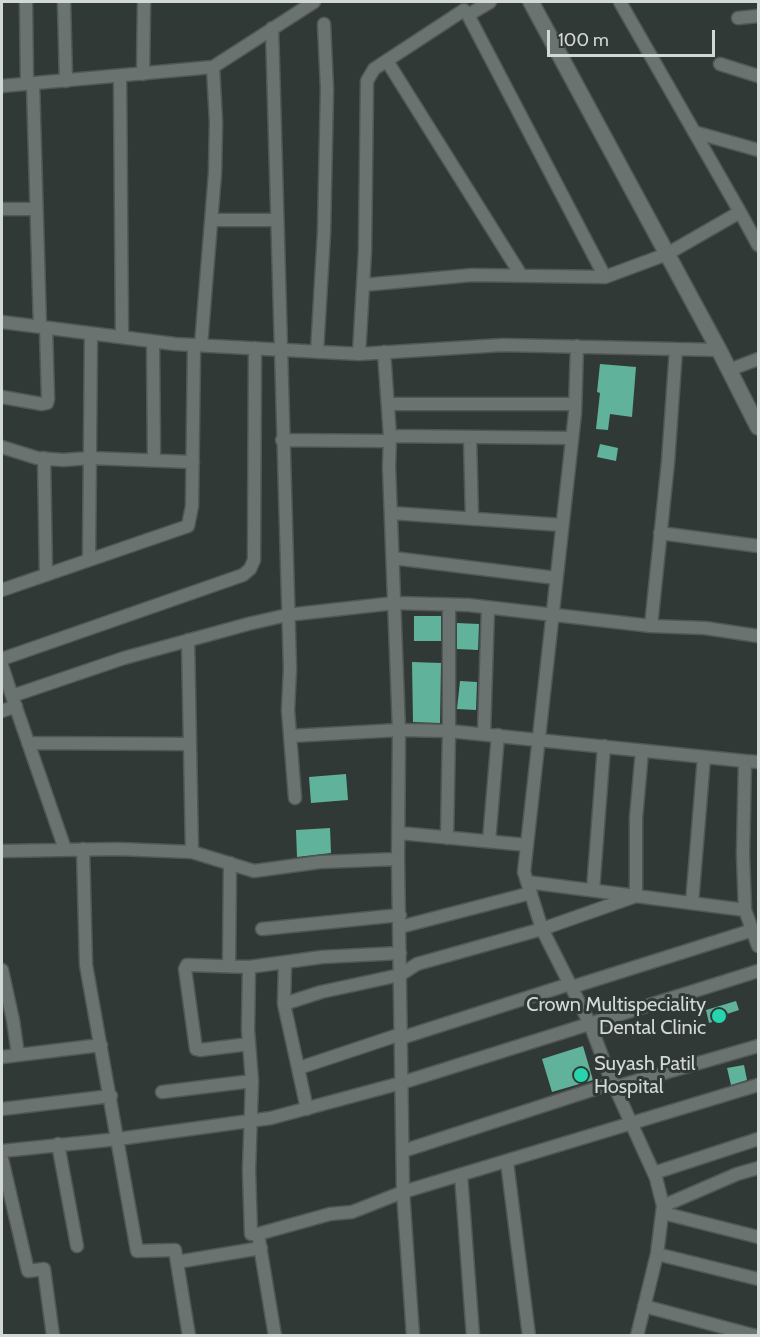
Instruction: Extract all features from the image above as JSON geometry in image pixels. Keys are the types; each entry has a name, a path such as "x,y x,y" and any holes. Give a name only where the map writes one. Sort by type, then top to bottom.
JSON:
{"street":[{"path":"2,397 42,404 47,403 48,399 26,2"},
{"path":"64,2 66,81"},
{"path":"143,74 144,2"},
{"path":"2,86 213,67 314,2"},
{"path":"358,354 363,285 370,74 374,69 463,9 490,2"},
{"path":"531,2 759,427"},
{"path":"620,2 759,245"},
{"path":"463,9 606,277"},
{"path":"738,18 759,16"},
{"path":"317,352 324,232 327,89 324,24"},
{"path":"272,28 290,736 295,798"},
{"path":"387,61 521,275"},
{"path":"720,64 759,76"},
{"path":"2,590 188,526 192,506 197,345 213,220 216,122 213,67"},
{"path":"120,76 122,338"},
{"path":"694,132 759,150"},
{"path":"2,209 36,209"},
{"path":"363,285 472,275 606,277 667,254 740,212"},
{"path":"213,220 277,220"},
{"path":"2,322 153,342 358,354 503,345 719,350"},
{"path":"89,560 91,334"},
{"path":"153,342 154,460"},
{"path":"577,346 572,438 525,872 542,929 590,1024 614,1085 654,1173 663,1209 657,1254 637,1335"},
{"path":"2,659 243,575 250,569 254,560 255,348"},
{"path":"651,626 668,462 676,349"},
{"path":"384,352 388,404 399,730 403,1192 413,1335"},
{"path":"729,370 759,359"},
{"path":"388,404 575,404"},
{"path":"470,437 472,519"},
{"path":"282,440 572,438"},
{"path":"2,447 44,458 63,460 90,458 193,462"},
{"path":"44,458 46,575"},
{"path":"391,513 562,525"},
{"path":"660,533 759,546"},
{"path":"393,558 556,578"},
{"path":"2,711 14,701 124,658 188,640 287,615 395,603 449,604 651,626 705,628 759,636"},
{"path":"447,838 449,604"},
{"path":"484,733 488,608"},
{"path":"188,640 192,852"},
{"path":"2,666 65,849"},
{"path":"290,736 399,730 449,731 759,762"},
{"path":"489,841 498,735"},
{"path":"28,743 190,744"},
{"path":"593,890 604,746"},
{"path":"636,896 636,818 642,751"},
{"path":"692,903 704,757"},
{"path":"745,761 743,855 745,910 759,946"},
{"path":"399,833 527,845"},
{"path":"2,851 83,849 192,852 254,871 320,862 399,859"},
{"path":"83,849 86,965 137,1251 175,1250 189,1335"},
{"path":"229,966 230,864"},
{"path":"262,929 400,921 529,887 593,890 745,910"},
{"path":"284,1004 321,992 400,975 417,964 542,929 636,896"},
{"path":"299,1068 753,930"},
{"path":"249,1044 200,1050 195,1048 185,969 187,965 249,968 322,957 400,953"},
{"path":"285,963 284,1004 307,1108"},
{"path":"249,968 249,1044 252,1081 249,1170 251,1234 330,1214 352,1212 403,1192 759,1085"},
{"path":"2,970 18,1055"},
{"path":"2,1151 252,1122 401,1083 759,971"},
{"path":"2,1057 101,1045"},
{"path":"403,1151 614,1085 759,1046"},
{"path":"162,1092 252,1081"},
{"path":"2,1109 111,1096"},
{"path":"654,1173 759,1139"},
{"path":"58,1144 77,1246"},
{"path":"2,1159 28,1271 44,1269 53,1335"},
{"path":"507,1162 529,1335"},
{"path":"663,1209 737,1174 759,1168"},
{"path":"461,1174 473,1335"},
{"path":"663,1209 759,1237"},
{"path":"258,1234 275,1335"},
{"path":"177,1262 261,1248"},
{"path":"657,1254 759,1279"},
{"path":"644,1306 756,1335"}],"building":[{"path":"600,364 636,367 632,417 610,414 608,430 596,429"},
{"path":"600,444 618,448 616,461 597,457"},
{"path":"414,616 441,616 441,641 414,641"},
{"path":"457,623 479,624 478,650 457,649"},
{"path":"412,662 441,663 440,723 413,722"},
{"path":"460,681 477,682 476,710 457,709"},
{"path":"346,774 348,800 311,803 309,777"},
{"path":"330,828 331,853 297,857 296,830"},
{"path":"736,1001 739,1010 727,1014 728,1017 709,1023 706,1010"},
{"path":"583,1046 593,1080 552,1092 542,1059"},
{"path":"744,1065 747,1080 731,1085 727,1068"}],"place":[{"name":"Crown Multispeciality Dental Clinic","path":"719,1016"},
{"name":"Suyash Patil Hospital","path":"581,1075"}]}
